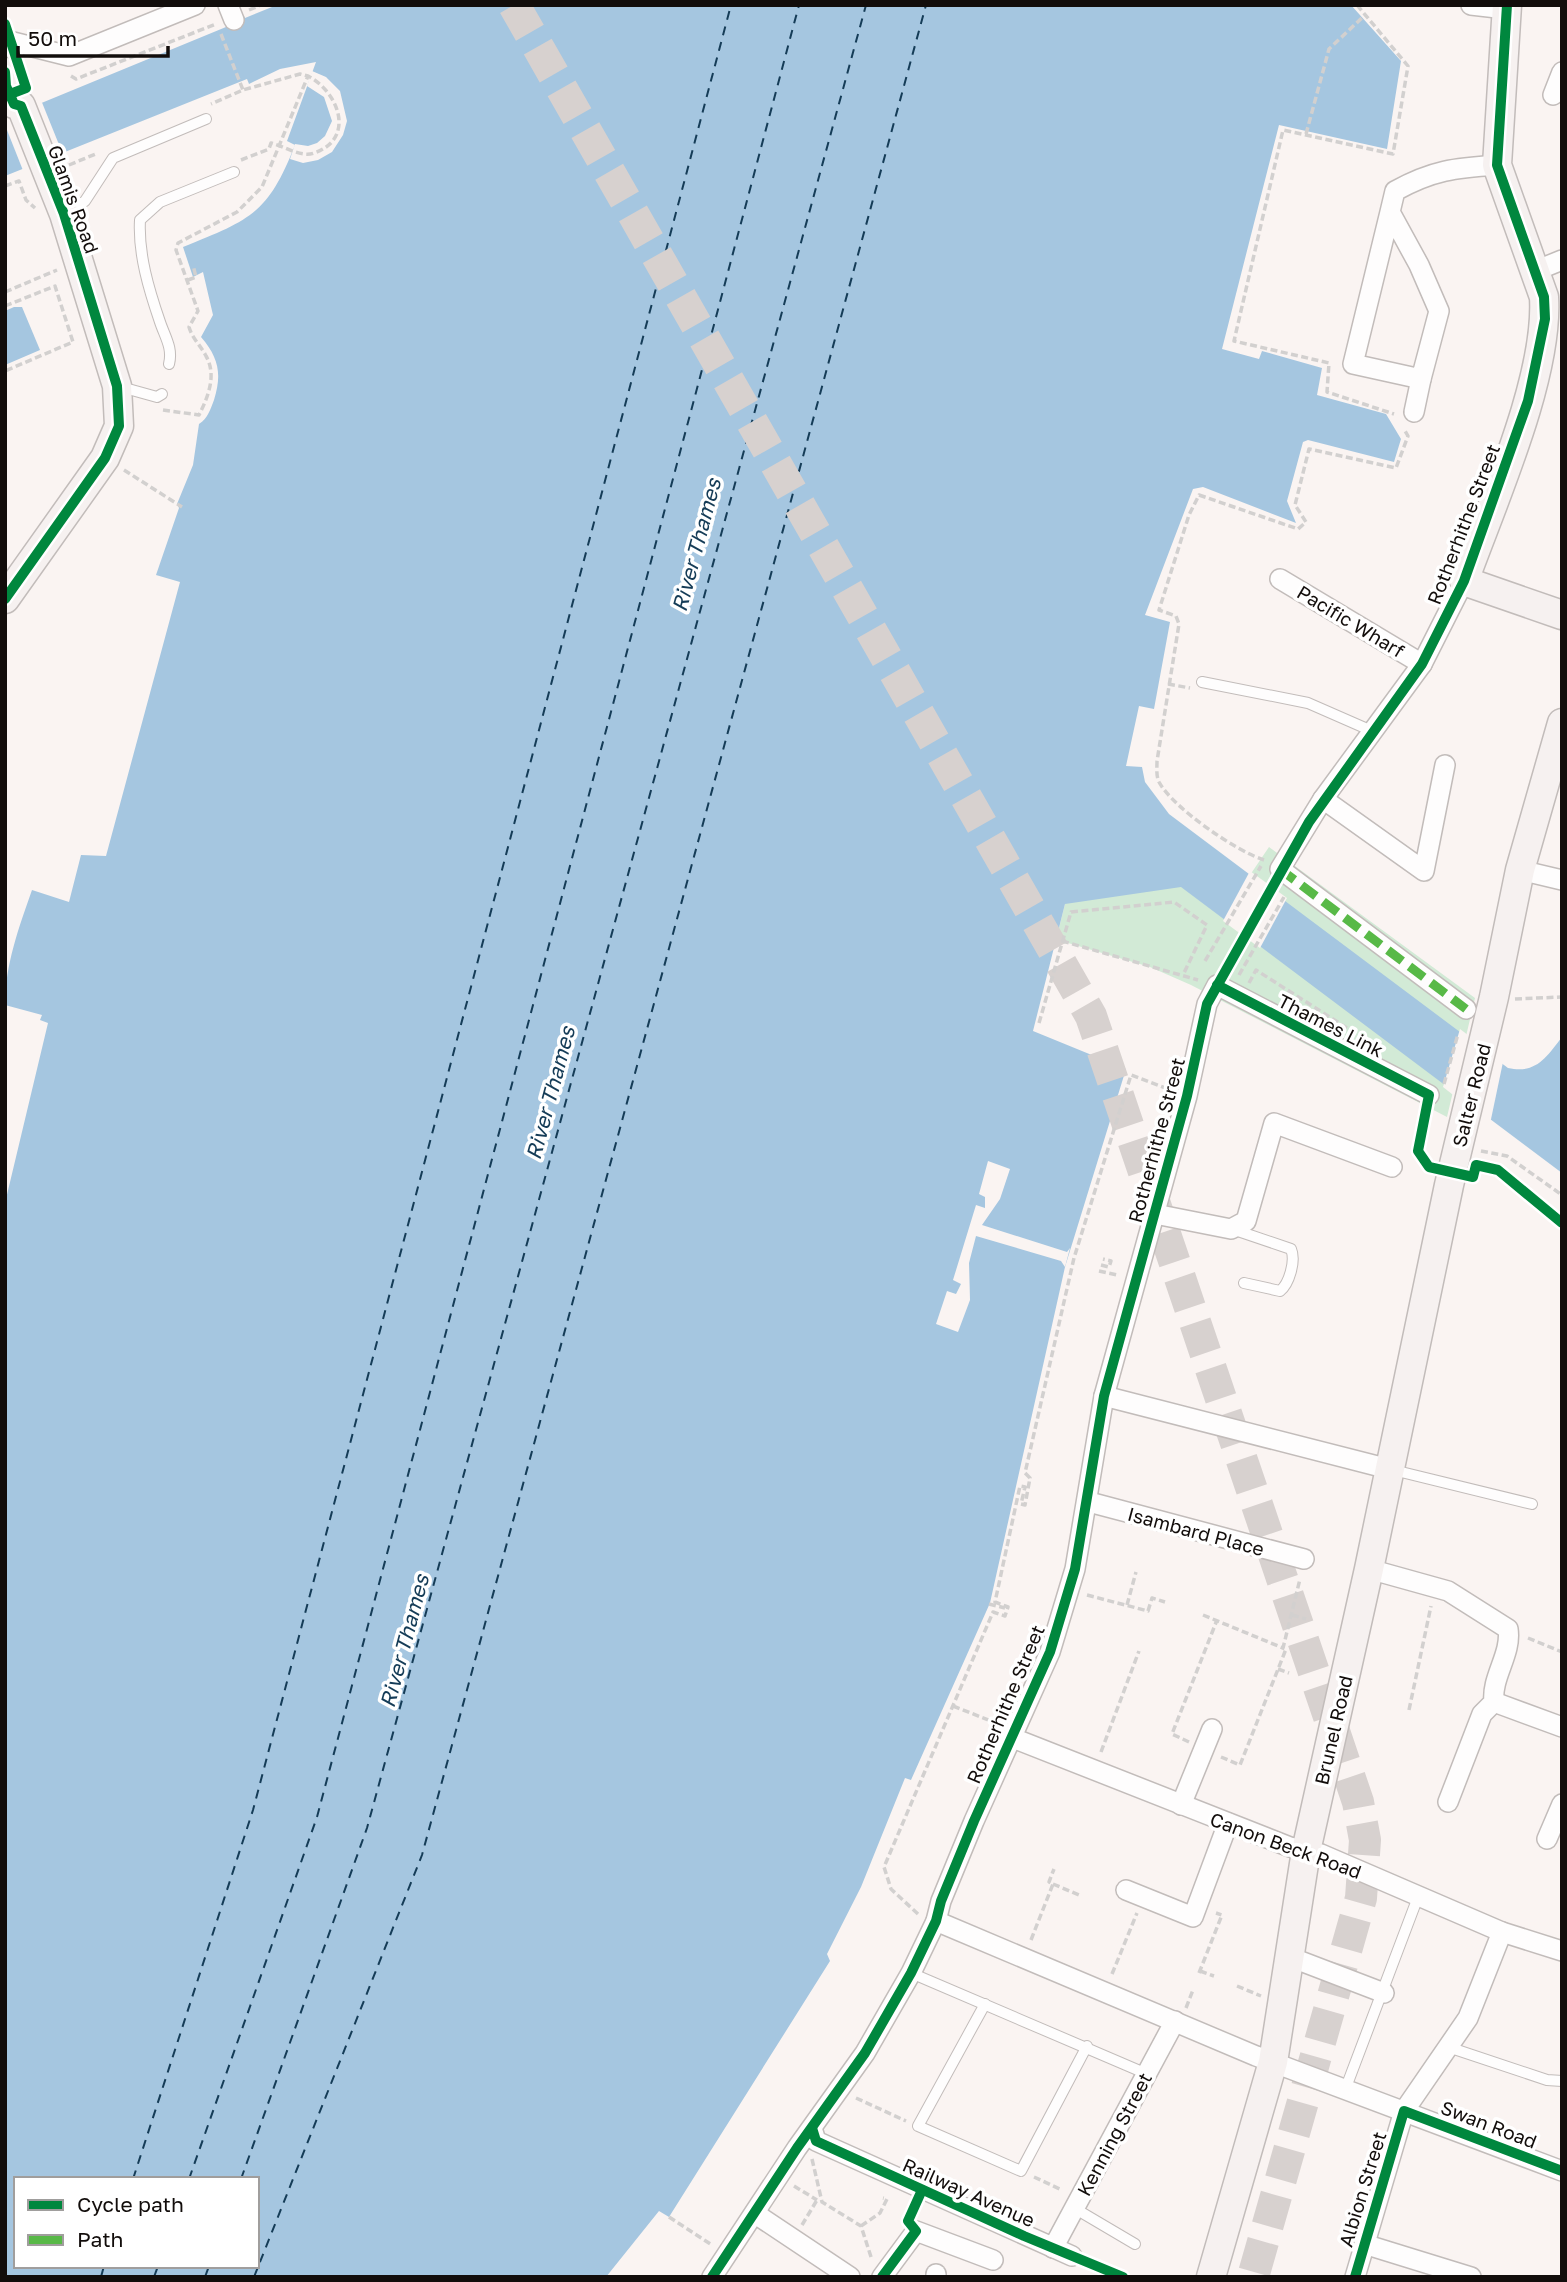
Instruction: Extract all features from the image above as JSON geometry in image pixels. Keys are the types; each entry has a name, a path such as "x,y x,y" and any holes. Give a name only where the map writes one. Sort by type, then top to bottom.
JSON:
{"main road":[{"name":"Rotherhithe Street","path":"1506,7 1497,165 1544,297 1545,319 1528,401 1464,581 1562,615"},
{"name":"Glamis Road","path":"5,72 6,86 14,104 21,106 61,190 117,386 119,426 105,458 5,599"},
{"name":"Salter Road","path":"1389,1469 1520,870 1562,723"},
{"name":"Brunel Road","path":"1217,2270 1273,2062 1306,1851 1389,1469"}],"street":[{"path":"5,40 69,56 195,5"},
{"path":"1471,5 1506,7"},
{"path":"1553,95 1562,72"},
{"path":"1421,379 1353,364 1395,191 1424,175 1454,168 1497,165"},
{"path":"1390,212 1419,265 1438,311 1414,412"},
{"path":"1535,271 1562,260"},
{"name":"Pacific Wharf","path":"1280,579 1422,664"},
{"name":"Rotherhithe Street","path":"1464,581 1422,664 1324,799 1280,869 1466,1009"},
{"path":"1324,799 1424,871 1446,765"},
{"path":"1520,870 1562,880"},
{"name":"Rotherhithe Street","path":"712,2277 865,2053 911,1973 929,1919 946,1888 1050,1652 1068,1590 1088,1502 1104,1396 1187,1096 1207,1004 1217,985"},
{"name":"Thames Link","path":"1217,985 1436,1093"},
{"path":"1155,1214 1231,1229 1246,1221 1274,1123 1392,1167"},
{"path":"1104,1396 1389,1469"},
{"name":"Isambard Place","path":"1088,1502 1304,1559"},
{"path":"1369,1569 1435,1587 1464,1599 1508,1629 1510,1640 1493,1692 1494,1702"},
{"path":"1494,1702 1562,1727"},
{"path":"1448,1801 1482,1714 1494,1702"},
{"path":"1181,1805 1212,1728"},
{"name":"Canon Beck Road","path":"1012,1735 1018,1740 1306,1851 1502,1932 1562,1951"},
{"path":"1547,1839 1562,1804"},
{"path":"1135,1894 1193,1917 1228,1823"},
{"name":"Swan Road","path":"929,1919 1273,2062 1562,2171"},
{"name":"Albion Street","path":"1355,2277 1404,2111 1468,2018 1502,1932"},
{"path":"1290,1956 1384,1993"},
{"name":"Kenning Street","path":"1054,2248 1175,2021"},
{"name":"Railway Avenue","path":"812,2128 816,2141 1072,2256"},
{"path":"757,2210 760,2217 850,2277"},
{"path":"878,2275 916,2231 993,2260"},
{"path":"1364,2244 1471,2277"}],"lane":[{"path":"61,190 85,201 113,158 206,119"},
{"path":"169,364 172,353 159,321 139,243 141,220 160,202 234,172"},
{"path":"117,386 156,397 162,394"},
{"path":"1202,682 1308,703 1372,731"},
{"path":"1231,1229 1292,1250 1294,1256 1286,1286 1280,1291 1244,1283"},
{"path":"1389,1469 1532,1504"},
{"path":"1345,2090 1384,1993 1418,1897"},
{"path":"911,1973 1087,2046 1147,2074"},
{"path":"985,2004 918,2126 1021,2171 1087,2046"},
{"path":"1448,2047 1547,2080 1562,2081"},
{"path":"1074,2208 1135,2244"}],"path":[{"path":"58,54 66,73 76,79 261,5"},
{"path":"1205,961 1265,860 1214,830 1169,797 1157,779 1157,761 1179,624 1177,616 1159,610 1189,515 1199,495 1298,528 1306,522 1295,505 1309,449 1396,468 1408,436 1393,412 1327,392 1329,363 1234,341 1283,130 1393,154 1408,66 1357,5"},
{"path":"1306,134 1329,49 1366,15"},
{"path":"228,16 243,90"},
{"path":"205,107 243,90 300,74 322,83 335,101 340,119 337,130 326,146 314,154 302,154 271,143 269,149 242,158 234,172"},
{"path":"162,410 198,415 206,401 212,378 207,357 189,327 198,311 176,250 178,243 237,212 262,187 282,145 308,76"},
{"path":"61,190 102,151"},
{"path":"5,186 19,181 25,196"},
{"path":"188,280 196,277 193,265"},
{"path":"5,292 58,270"},
{"path":"5,306 55,286 73,342 5,371"},
{"path":"105,458 182,507"},
{"path":"1168,684 1186,688"},
{"path":"1239,976 1288,890"},
{"path":"1039,1023 1072,912 1174,902 1207,925 1183,975"},
{"path":"1062,941 1217,985"},
{"path":"1249,982 1256,970"},
{"path":"1527,999 1546,995 1562,997"},
{"path":"1436,1093 1466,1009"},
{"path":"1007,1609 995,1602 1020,1486 1025,1487 1021,1504 1025,1505 1030,1478 1025,1472 1076,1252 1131,1075 1171,1090"},
{"path":"1481,1151 1507,1156 1562,1195"},
{"path":"1076,1252 1085,1255"},
{"path":"1101,1265 1109,1267 1111,1261 1103,1259"},
{"path":"1283,1647 1304,1559"},
{"path":"1127,1605 1136,1572"},
{"path":"1409,1710 1435,1587"},
{"path":"1068,1590 1148,1611 1152,1598 1165,1602"},
{"path":"989,1604 1007,1609"},
{"path":"929,1919 891,1889 884,1867 993,1612 1005,1616 1007,1609"},
{"path":"1203,1615 1217,1620 1283,1647 1286,1649 1240,1765 1172,1734 1217,1620"},
{"path":"1292,1615 1306,1619"},
{"path":"1508,1629 1562,1652"},
{"path":"1093,1770 1139,1651"},
{"path":"1278,1669 1289,1673"},
{"path":"953,1706 1012,1735"},
{"path":"1055,1869 1049,1882 1079,1895"},
{"path":"1024,1958 1053,1884"},
{"path":"1105,1992 1135,1894"},
{"path":"1197,1905 1222,1915 1200,1972 1214,1976"},
{"path":"1237,1986 1266,1999"},
{"path":"852,2096 918,2126"},
{"path":"809,2148 822,2202"},
{"path":"1048,2183 1055,2187"},
{"path":"790,2184 861,2226 878,2275"},
{"path":"861,2226 880,2213 887,2199 883,2198"},
{"path":"801,2227 817,2200"},
{"path":"669,2217 714,2246"}],"green space":[{"path":"1139,804 1250,875 1269,847 1475,998 1447,1117 1191,985 1150,967 1068,943 1055,944 1065,904"}],"water":[{"name":"River Thames","path":"277,5 1351,5 1401,61 1387,149 1279,125 1222,349 1259,359 1262,351 1322,368 1317,395 1386,414 1401,439 1394,462 1308,440 1303,442 1287,501 1296,523 1203,487 1193,489 1145,615 1170,622 1154,709 1139,706 1126,766 1142,767 1145,782 1169,814 1508,1068 1526,1069 1540,1063 1562,1037 1562,1173 1181,887 1065,904 1033,1031 1126,1069 1065,1267 990,1603 911,1780 905,1778 861,1887 827,1954 830,1961 669,2217 659,2211 606,2277 5,2277 5,1203 48,1023 40,1020 42,1015 5,1005 7,975 32,890 69,902 81,855 106,856 180,582 156,575 179,508 177,504 193,465 199,424 207,416 218,382 215,359 201,337 213,315 203,272 193,277 183,247 241,221 254,212 276,186 295,145 287,141 316,62 280,69 249,84 247,79 5,176 5,118 226,27 225,24 244,16 245,18"},
{"path":"22,307 40,350 5,365 5,311"}],"pier":[{"path":"312,71 326,77 340,91 347,121 343,135 332,152 318,160 303,163 290,159 295,144 308,146 317,143 325,136 332,121 324,97 307,86"},
{"path":"41,100 64,157 24,173 5,125 5,114"},
{"path":"1250,871 1287,898 1260,948 1223,921"},
{"path":"1460,1029 1503,1062 1490,1124 1443,1087"},
{"path":"988,1161 1010,1169 1000,1199 982,1225 1067,1252 1070,1248 1065,1267 1061,1261 976,1236 969,1263 970,1300 958,1332 936,1324 947,1291 956,1294 961,1284 953,1280 976,1205 985,1208 985,1197 979,1194"}],"ferry route":[{"path":"134,2177 253,1810 731,5"},
{"path":"190,2177 317,1817 799,5"},
{"path":"242,2177 367,1828 866,5"},
{"path":"259,2264 422,1855 926,5"},
{"path":"101,2277 103,2268"},
{"path":"154,2277 157,2268"},
{"path":"205,2277 208,2268"},
{"path":"254,2277 258,2268"}],"tunnel":[{"path":"514,5 1091,1016 1358,1802 1365,1840 1361,1898 1253,2277"}],"marked path":[{"path":"1280,869 1466,1009"}],"cycle path":[{"path":"712,2277 797,2148 865,2053 911,1973 936,1921 941,1901 974,1821 1050,1652 1075,1569 1104,1396 1187,1096 1207,1004 1309,822 1422,664 1464,581 1528,401 1545,319 1544,297 1497,165 1507,5"},
{"path":"5,24 26,88 5,96"},
{"path":"5,72 6,86 14,104 21,106 64,214 117,386 119,426 105,458 5,599"},
{"path":"1217,985 1429,1095 1418,1151 1429,1167 1473,1177 1476,1165 1498,1170 1562,1223"},
{"path":"1355,2277 1404,2111 1562,2171"},
{"path":"812,2128 816,2141 1024,2236 1123,2277"},
{"path":"882,2277 916,2231 908,2221 922,2190"}]}
